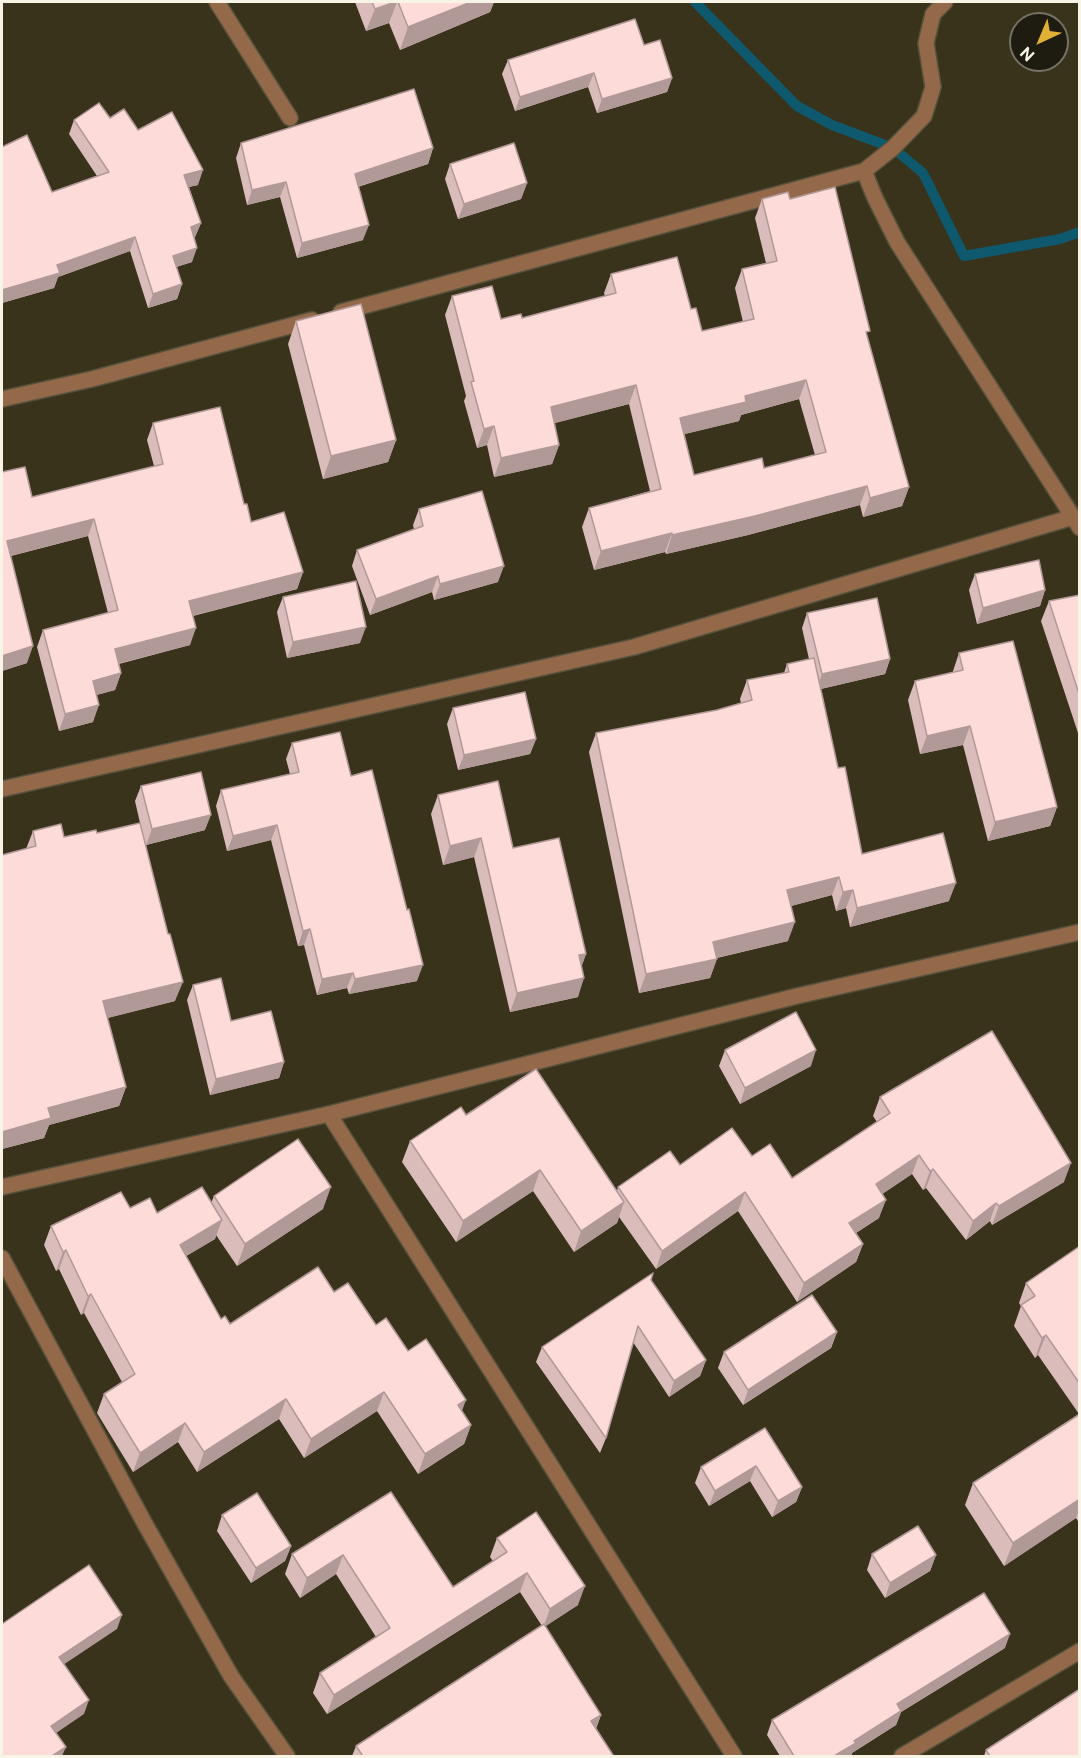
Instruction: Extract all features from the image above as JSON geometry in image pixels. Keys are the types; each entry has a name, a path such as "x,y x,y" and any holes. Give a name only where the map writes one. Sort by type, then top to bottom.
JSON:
{"street":[{"path":"217,2 290,118"},
{"path":"2,399 92,379 864,171 893,148 924,116 933,87 926,43 933,14 945,2"},
{"path":"2,789 634,647 1076,523 897,242 864,171"},
{"path":"2,1187 330,1114 808,993 1080,932"},
{"path":"330,1114 734,1756"},
{"path":"2,1258 145,1524 225,1666 286,1756"},
{"path":"902,1756 1080,1651"}],"building":[{"path":"372,2 395,2 375,9"},
{"path":"398,2 471,2 408,27"},
{"path":"635,19 644,45 660,40 672,78 602,99 594,73 520,97 508,60"},
{"path":"414,89 433,148 355,174 369,225 302,243 286,182 252,190 241,143"},
{"path":"99,103 110,118 124,109 138,130 172,112 203,170 184,175 201,223 191,227 197,248 173,256 182,284 153,294 135,237 57,265 60,273 2,290 2,147 27,135 52,192 109,172 74,120"},
{"path":"514,143 527,183 464,204 450,164"},
{"path":"835,187 870,331 866,332 909,487 870,498 867,486 755,516 672,535 672,533 601,551 589,508 661,489 636,385 551,407 559,445 501,458 494,426 484,429 452,296 492,286 501,319 521,314 522,318 616,293 611,274 677,257 691,309 696,308 702,331 754,319 742,269 777,261 762,199 788,192 790,199","holes":["806,380 826,452 764,468 762,458 694,475 680,418 746,402 745,396"]},
{"path":"361,304 396,440 331,456 296,321"},
{"path":"220,407 244,504 247,504 251,522 284,512 303,572 189,601 196,628 115,649 121,673 93,681 99,705 65,714 43,630 118,610 94,519 7,541 33,646 2,656 2,472 25,467 32,497 163,464 153,423"},
{"path":"482,491 504,566 440,584 438,576 376,599 357,550 423,526 419,509"},
{"path":"1039,560 1045,590 983,608 975,574"},
{"path":"356,581 366,627 293,642 283,597"},
{"path":"1080,595 1080,697 1049,601"},
{"path":"877,598 890,659 822,674 807,613"},
{"path":"1013,641 1057,807 995,822 970,726 927,736 915,681 963,670 959,653"},
{"path":"814,658 838,768 845,767 862,854 943,833 956,883 857,908 853,890 843,892 839,877 787,890 795,922 713,942 717,959 646,974 596,733 717,710 752,700 747,680 789,672 787,664"},
{"path":"525,692 536,739 464,755 453,708"},
{"path":"340,732 351,776 372,770 423,965 355,979 353,973 322,979 310,929 303,931 277,825 233,836 221,790 299,772 292,743"},
{"path":"201,772 211,815 152,829 141,786"},
{"path":"498,781 513,848 559,838 586,954 579,955 584,978 517,993 481,838 450,846 438,795"},
{"path":"140,823 168,934 170,934 183,982 103,1001 126,1087 48,1108 51,1118 2,1132 2,855 36,846 33,831 61,824 64,837 96,830 97,833"},
{"path":"221,978 231,1021 271,1011 284,1062 216,1079 193,985"},
{"path":"796,1012 816,1050 745,1088 725,1050"},
{"path":"992,1031 1071,1163 999,1206 996,1203 973,1221 933,1169 930,1171 919,1155 876,1184 886,1200 849,1223 863,1244 804,1283 745,1192 662,1251 618,1187 670,1151 680,1165 732,1128 752,1156 770,1144 792,1178 890,1113 880,1097"},
{"path":"536,1069 624,1202 581,1231 540,1170 463,1221 410,1141 461,1107 466,1115"},
{"path":"298,1139 331,1187 245,1244 214,1196"},
{"path":"202,1187 222,1220 180,1245 221,1319 225,1316 230,1324 318,1267 334,1292 348,1283 376,1325 386,1318 408,1351 426,1339 466,1400 458,1405 471,1425 425,1454 384,1392 311,1439 286,1399 204,1452 185,1423 140,1453 104,1394 135,1374 91,1294 88,1296 66,1250 63,1252 51,1226 121,1192 130,1208 150,1198 157,1213"},
{"path":"1080,1246 1080,1384 1046,1335 1042,1338 1021,1305 1035,1296 1026,1283"},
{"path":"653,1273 651,1280 706,1360 674,1381 638,1326 606,1438 542,1347"},
{"path":"812,1295 837,1332 748,1390 724,1352"},
{"path":"1080,1414 1080,1499 1013,1543 973,1483"},
{"path":"765,1428 802,1487 778,1501 756,1466 715,1491 701,1467"},
{"path":"391,1492 453,1587 507,1552 497,1538 536,1512 585,1586 550,1609 527,1573 334,1695 320,1673 390,1628 343,1555 307,1578 292,1554"},
{"path":"257,1493 291,1546 256,1568 222,1515"},
{"path":"918,1526 936,1555 890,1583 872,1554"},
{"path":"89,1565 122,1615 59,1657 89,1700 51,1726 66,1747 52,1756 2,1756 2,1624"},
{"path":"984,1593 1010,1634 897,1704 901,1711 834,1756 794,1756 772,1720"},
{"path":"544,1624 601,1715 591,1721 613,1755 363,1756 356,1746"},
{"path":"1080,1689 1080,1756 990,1756 986,1750"}],"waterway":[{"path":"695,2 797,106 832,125 893,148 923,173 964,256 1060,239 1080,232"}]}
